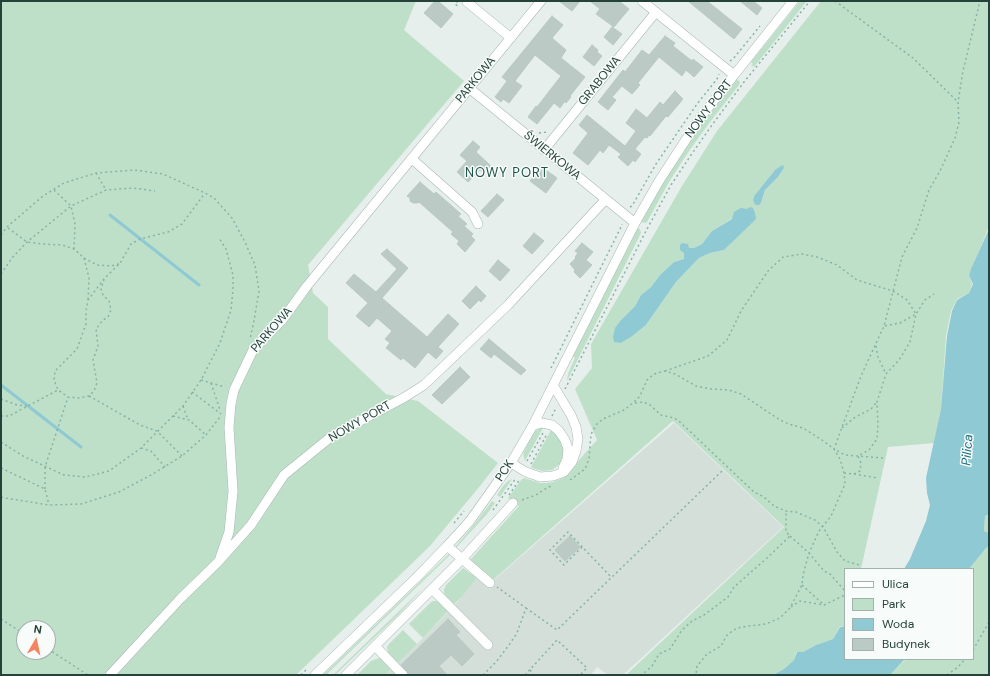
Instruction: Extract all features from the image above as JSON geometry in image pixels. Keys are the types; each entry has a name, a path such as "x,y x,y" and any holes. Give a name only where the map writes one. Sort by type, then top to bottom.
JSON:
{"street":[{"name":"PARKOWA","path":"218,562 229,532 233,491 229,427 231,404 234,390 253,350 283,320 307,286 541,1"},
{"path":"642,1 734,75"},
{"name":"NOWY PORT","path":"635,223 659,181 700,118 793,1"},
{"path":"464,5 511,38"},
{"name":"GRABOWA","path":"544,150 656,12"},
{"name":"ŚWIERKOWA","path":"469,88 635,223"},
{"path":"412,159 472,212 478,224"},
{"name":"NOWY PORT","path":"110,675 180,599 218,562 251,525 284,475 332,436 406,397 424,385 508,305 605,200"},
{"name":"PCK","path":"315,675 390,604 447,546 469,522 490,494 511,463 533,425 635,223"},
{"path":"511,463 526,472 540,476 553,476 564,472 572,462 578,439 576,427 571,415 553,385"},
{"path":"533,425 552,425 559,431 565,440 568,449 567,459 563,469 553,476"},
{"path":"346,675 462,559 510,500"},
{"path":"447,546 490,583"},
{"path":"432,589 488,645"},
{"path":"375,646 403,675"}],"path":[{"path":"458,1 455,4 464,5"},
{"path":"835,1 913,58 958,102"},
{"path":"834,449 861,376 884,326 902,257 917,228 929,190 940,171 955,138 959,122 958,102 963,71 979,5 982,1"},
{"path":"534,133 549,132 555,136"},
{"path":"1,235 43,196 64,183 96,173 134,170 163,174 214,198 232,218 245,242 255,266 259,291 249,341"},
{"path":"96,173 106,190"},
{"path":"1,274 12,258 27,242 71,206 106,190 133,188 155,191"},
{"path":"54,190 71,206 75,224 74,249"},
{"path":"88,300 104,279 120,263 131,244 140,239 168,232 182,224 205,193"},
{"path":"548,374 621,227 622,222"},
{"path":"8,227 27,242 62,245 74,249 84,258 97,265 111,266 120,263"},
{"path":"1,442 45,467 64,475 85,477 109,470 141,448 183,406 200,380 220,342 231,310 233,276 226,249 219,238"},
{"path":"566,482 585,469 589,459 591,434 597,424 603,419 624,410 634,403 640,396 647,380 654,374 708,356 727,340 741,311 768,271 783,257 802,254 818,257 837,264 857,280 894,291 907,300 916,314"},
{"path":"84,258 88,278 86,324 77,350 55,371 54,380 58,390 68,397 79,398 89,396 94,391 97,383 93,360 98,346 96,329 103,320 108,317 111,310 110,301 103,294 102,289 104,279"},
{"path":"842,428 854,418 872,409 877,402 886,374 899,360 910,342 916,314 925,300 934,294"},
{"path":"884,326 900,323 916,314"},
{"path":"876,344 878,357 886,374"},
{"path":"665,371 675,374 696,386 729,390 741,394 780,420 803,428 845,455 883,458"},
{"path":"200,380 234,390"},
{"path":"211,383 222,414"},
{"path":"1,416 9,416 58,390"},
{"path":"192,392 222,414"},
{"path":"89,396 140,425 157,431 182,456"},
{"path":"49,505 45,489 45,467 68,397"},
{"path":"1,399 17,405 28,406"},
{"path":"634,403 643,402 650,405 661,415 674,418 680,422 754,492 764,497 774,506 786,511 796,512 815,520 822,527 837,552 846,561 860,565"},
{"path":"858,456 869,450 877,439 877,402"},
{"path":"183,406 188,420"},
{"path":"1,497 49,505 81,504 119,492 182,456 206,435 222,414"},
{"path":"172,416 188,420 206,435"},
{"path":"510,500 552,425"},
{"path":"141,448 151,451 165,467"},
{"path":"790,608 802,585 809,553 819,531 831,516 845,484 840,459 834,449"},
{"path":"854,474 860,471 861,464 858,456"},
{"path":"1,468 45,489"},
{"path":"490,583 557,630 724,470"},
{"path":"844,473 878,478"},
{"path":"510,500 536,495 554,486"},
{"path":"490,494 502,504"},
{"path":"452,525 467,508"},
{"path":"786,511 786,532 809,553 824,571 830,574 844,590"},
{"path":"582,547 564,565 550,550 568,532 611,577"},
{"path":"640,675 652,666 659,654 670,649 682,630 692,621 704,615 728,597 734,587 768,558 790,536"},
{"path":"802,585 824,605"},
{"path":"696,675 697,666 707,654 721,646 727,635 737,628 766,624 780,618 790,608 800,602 824,605 844,595"},
{"path":"483,675 496,662 517,633 526,608"},
{"path":"1,619 16,629"},
{"path":"974,648 989,622"},
{"path":"525,675 557,640 587,668 580,675"},
{"path":"56,654 88,675"},
{"path":"947,675 958,667 964,660"},
{"path":"301,675 312,664"},
{"path":"530,670 534,675"}],"shaded area":[{"path":"674,423 783,527 623,675 608,675 597,667 591,675 385,675 462,597 477,578 487,586"}],"green space":[{"path":"1,1 416,1 404,30 464,81 308,265 313,293 328,307 328,339 386,394 418,401 498,463 430,546 296,675 1,675"},
{"path":"800,1 807,1 754,67 751,65 753,64 751,62"},
{"path":"821,1 989,1 989,226 969,276 972,284 969,293 957,299 951,311 946,336 941,409 934,443 888,447 861,568 844,568 844,626 840,626 833,639 816,645 803,652 796,652 794,660 784,669 773,675 626,675 784,527 673,421 493,580 470,560 519,506 508,498 521,480 524,478 540,483 547,483 563,478 571,471 597,440 575,389 592,368 591,344 682,186 717,131","holes":["784,168 778,177 765,190 761,203 759,205 754,203 754,196 775,170","747,209 730,244 724,250 710,253 699,258 676,282 646,325 621,343 621,320 635,306 641,295 651,287 660,275 674,262 684,259 684,253 689,248 694,248 702,244 712,231"]},
{"path":"737,79 740,82 739,85 689,151 669,182 647,222 641,222 685,147"},
{"path":"638,228 640,229 641,233 567,381 568,374 575,358 573,356"},
{"path":"543,428 525,461 523,454 524,451 535,431"},
{"path":"551,430 562,439 564,455 560,464 552,470 543,471 535,469 531,467"},
{"path":"512,479 500,497 497,495 503,486"},
{"path":"492,501 495,503 487,514 456,548 456,546"},
{"path":"989,514 989,533 984,531 985,516"},
{"path":"989,546 989,675 890,675 905,660 974,660 974,568 970,568"},
{"path":"449,554 450,555 326,675 323,675"},
{"path":"463,568 477,578 462,597 454,604 444,593 444,589 446,585"},
{"path":"424,587 398,615 335,675 333,675"},
{"path":"433,601 439,602 448,611 423,638 409,624"},
{"path":"403,630 417,644 398,663 388,653 387,647"},
{"path":"379,658 382,659 391,669 385,675 357,675 371,661"}],"water":[{"path":"783,165 784,168 778,177 765,190 761,203 756,205 753,200 754,196 775,170"},
{"path":"750,207 753,208 756,219 724,250 710,253 699,258 676,282 646,325 621,343 614,342 613,337 615,328 635,306 641,295 651,287 660,275 674,262 684,259 684,253 680,250 680,245 682,243 688,244 689,248 694,248 702,244 712,231 732,219 734,212 741,208 747,209"},
{"name":"Pilica","path":"989,229 989,514 985,516 984,531 989,533 989,546 970,568 905,568 926,521 930,505 927,493 926,478 941,409 947,336 952,311 957,300 969,293 973,284 969,276"},
{"path":"844,626 844,660 904,660 890,675 773,675 784,669 794,660 797,652 803,652 816,645 833,639 840,627"}],"building":[{"path":"435,1 438,1 453,14 441,28 424,13"},
{"path":"559,1 580,1 572,11"},
{"path":"590,1 619,1 629,9 614,27 596,14 600,9"},
{"path":"688,1 707,1 742,29 734,39"},
{"path":"740,1 753,1 762,8 757,15"},
{"path":"552,16 563,25 552,38 566,50 561,58 585,77 566,103 565,101 560,108 554,103 537,124 528,117 561,76 535,55 515,81 522,86 509,103 503,99 501,102 495,97 507,81 502,77"},
{"path":"612,27 622,34 613,45 604,37"},
{"path":"665,36 675,43 673,46 692,61 693,59 703,67 694,77 686,70 682,76 659,57 638,83 640,85 632,94 622,86 612,97 616,100 608,110 598,102 623,70 625,72 642,50 649,55"},
{"path":"592,45 602,56 594,66 583,57"},
{"path":"675,91 683,99 668,117 666,116 650,136 649,135 647,138 645,137 635,149 641,154 635,162 633,160 628,166 618,157 621,154 609,145 603,153 600,150 588,165 573,153 588,133 579,125 587,115 625,146 636,131 626,123 636,109 647,118 660,102 663,105"},
{"path":"473,141 480,147 476,152 491,166 484,173 480,170 468,182 457,172 467,161 460,155"},
{"path":"540,166 557,178 546,193 530,181"},
{"path":"420,182 434,194 436,192 461,214 458,216 467,224 464,226 473,234 471,236 475,240 465,252 457,244 459,241 451,234 453,232 419,202 413,203 410,201 410,198 407,196"},
{"path":"497,194 504,200 488,217 481,211"},
{"path":"534,233 544,241 532,254 523,246"},
{"path":"582,243 593,252 586,260 592,265 580,278 574,272 575,270 570,264 576,258 575,257 578,253 575,251"},
{"path":"387,249 408,268 382,298 427,337 448,314 459,324 438,347 443,351 436,359 428,352 415,368 403,358 401,360 386,348 390,343 385,339 392,331 377,318 369,327 356,316 368,303 346,283 354,274 376,292 397,269 381,254"},
{"path":"498,260 510,270 500,281 489,271"},
{"path":"476,286 486,296 481,302 479,300 470,309 462,301"},
{"path":"489,339 526,370 521,375 494,354 491,358 480,349"},
{"path":"460,367 470,377 442,404 432,395"},
{"path":"570,536 580,547 565,561 555,550"},
{"path":"448,619 460,632 456,635 474,654 462,666 451,655 439,666 447,675 409,675 401,665"}],"waterway":[{"path":"110,215 199,285"},
{"path":"1,385 81,447"}],"district":[{"name":"NOWY PORT","path":"507,174"}]}
